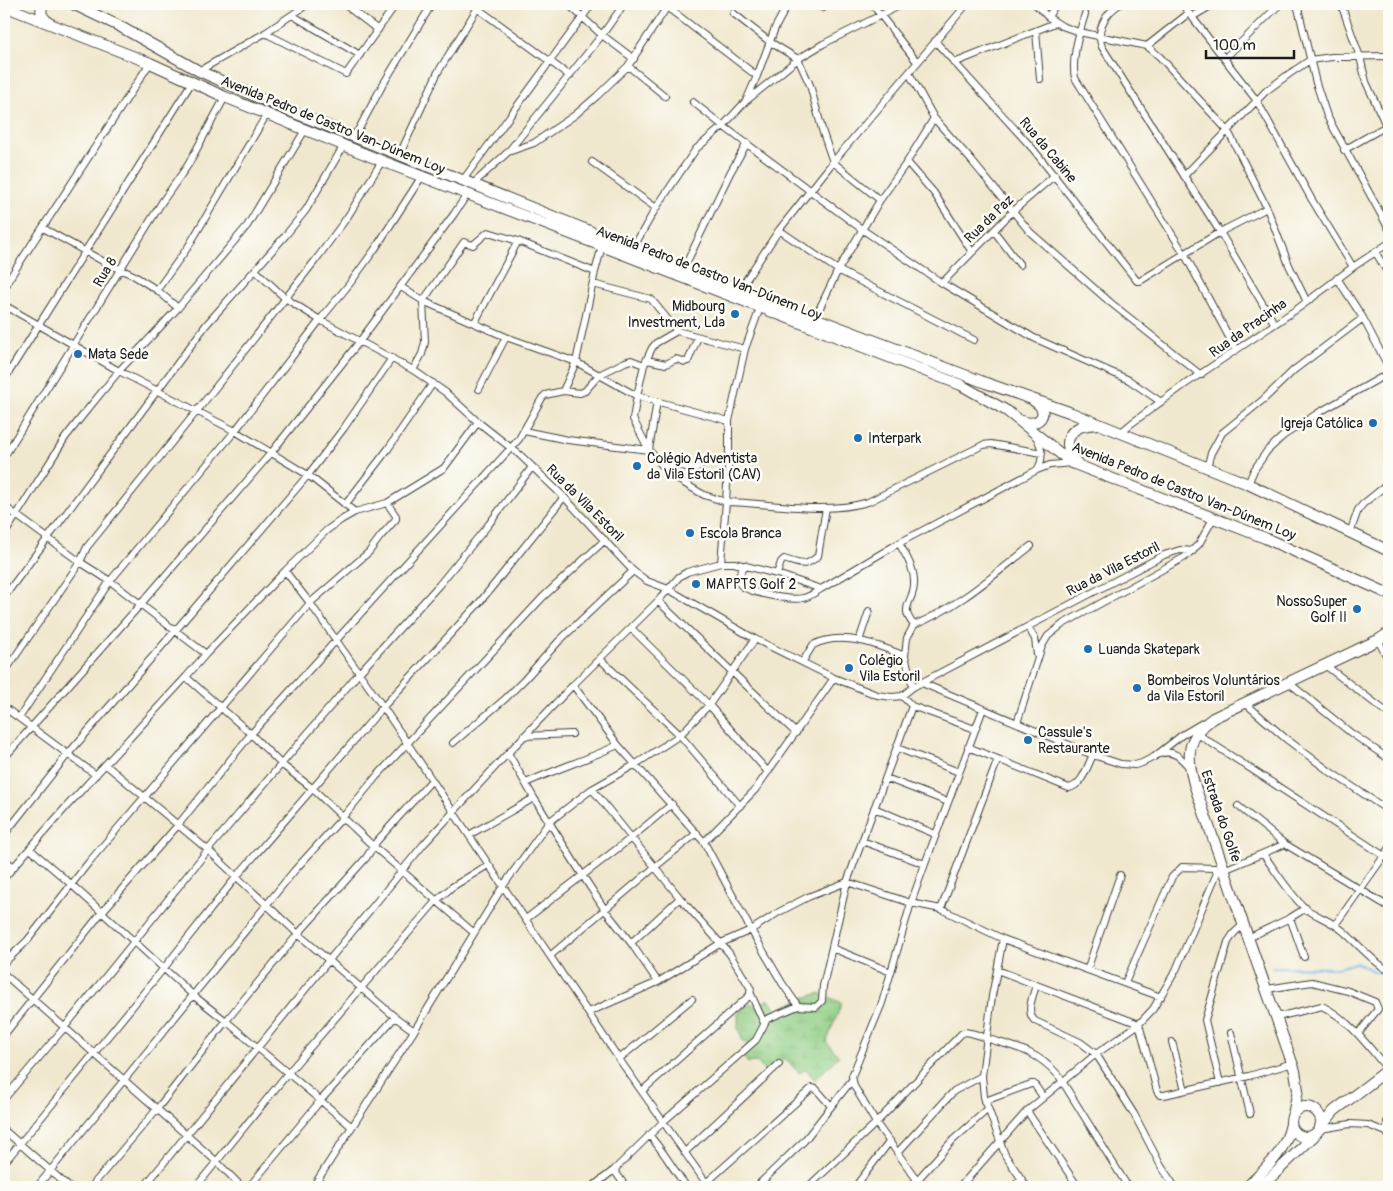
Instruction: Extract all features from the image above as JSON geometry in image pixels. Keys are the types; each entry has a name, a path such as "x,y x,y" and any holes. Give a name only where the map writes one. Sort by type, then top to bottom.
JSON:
{"highway":[{"path":"4,6 10,4"},
{"path":"44,4 41,10 44,20 54,26"},
{"name":"Avenida Pedro de Castro Van-Dúnem Loy","path":"79,5 199,71 257,98 399,156 602,246 961,385 994,403 1072,463 1265,538 1389,594"},
{"name":"Avenida Pedro de Castro Van-Dúnem Loy","path":"4,6 150,63 225,97 382,161 422,176 468,186 1069,412 1248,484 1389,551"},
{"path":"1016,419 1029,424 1039,420 1042,416 1042,410 1038,403 1028,397"},
{"path":"1089,470 1071,457 1067,443 1073,431 1081,426 1097,424"},
{"path":"1196,733 1213,718 1378,640 1389,633"},
{"name":"Estrada do Golfe","path":"1196,733 1189,753 1194,784 1221,872 1248,938 1293,1063 1298,1090 1288,1137 1282,1150 1247,1187"},
{"path":"1261,1187 1318,1131 1334,1111 1389,1070"},
{"path":"1306,1107 1315,1110 1321,1119 1318,1131 1308,1138 1295,1133 1292,1120 1300,1108 1306,1107"}],"street":[{"path":"199,71 265,33 308,4"},
{"path":"344,4 378,30"},
{"path":"265,33 346,74 394,7 393,4"},
{"path":"354,138 382,86 432,4"},
{"path":"568,4 602,35 634,58"},
{"path":"4,758 140,605 271,453 360,341 401,287 550,61 592,4"},
{"path":"468,186 508,152 570,76 624,4"},
{"path":"745,102 788,4"},
{"path":"817,4 823,8"},
{"path":"872,4 917,62"},
{"path":"633,248 656,208 696,149 723,126 745,102 798,59 823,44 903,4"},
{"path":"740,289 779,230 833,162 967,4"},
{"path":"1035,4 1055,23 1079,32 1147,46 1228,131 1267,208 1289,265 1307,302"},
{"path":"1048,17 1056,4"},
{"path":"1120,4 1106,16 1099,36 1102,47 1220,232 1274,323"},
{"path":"1182,4 1257,101 1312,200 1353,267"},
{"path":"1147,46 1191,15 1214,4"},
{"path":"1225,58 1280,4"},
{"path":"1297,4 1316,83 1327,116 1389,229"},
{"path":"1341,4 1360,57 1366,82 1388,127 1344,150"},
{"path":"508,152 534,142 575,115 628,66 668,5 757,76"},
{"path":"399,156 432,84 478,6 570,76"},
{"path":"732,12 770,42 798,59 810,85 833,162 880,200"},
{"path":"1085,14 1079,32 1073,68 1075,78 1186,255 1236,350"},
{"path":"292,16 360,55"},
{"path":"954,63 1055,23"},
{"path":"1036,31 1040,79"},
{"name":"Rua da Cabine","path":"935,41 1055,175 1137,281 1186,255"},
{"path":"1184,176 1257,101 1278,82 1310,60 1332,57 1389,56"},
{"path":"4,291 9,279 150,63"},
{"path":"628,66 665,96"},
{"path":"909,73 934,118 1030,232 1111,303 1201,375"},
{"path":"4,380 192,82"},
{"name":"Rua 8","path":"4,457 162,202 188,165 225,97"},
{"path":"694,102 723,126 863,230 942,283 1034,338 1129,380 1161,402"},
{"path":"157,290 188,247 267,114"},
{"path":"815,318 838,270 880,200 907,162 934,118"},
{"path":"4,535 65,438 119,372 178,308 246,226 305,130"},
{"path":"684,268 730,173 747,143"},
{"path":"4,596 206,325 306,210 344,145"},
{"path":"6,670 80,562 88,547 318,257 348,216 382,161"},
{"path":"592,162 656,208"},
{"path":"907,162 934,193 972,252"},
{"name":"Rua da Paz","path":"942,283 1012,212 1055,175"},
{"path":"19,718 110,581 235,431 320,320 352,282 422,176"},
{"path":"1186,255 1220,232 1267,208"},
{"path":"43,228 133,275 157,290 178,308"},
{"path":"779,230 838,270 974,340"},
{"path":"994,231 1020,265"},
{"path":"413,370 422,354 425,342 423,301 464,242 473,245 488,232 518,241 595,272"},
{"path":"475,322 518,241"},
{"name":"Rua da Pracinha","path":"1120,433 1161,402 1389,243"},
{"path":"563,391 576,362 602,246"},
{"path":"1376,253 1389,275"},
{"name":"Rua da Vila Estoril","path":"255,270 285,298 320,320 413,370 445,392 478,422 512,447 564,497 633,571 647,581 668,589 755,639 834,678 877,695 902,696 912,687 1028,628 1164,555 1180,550 1193,552"},
{"path":"1337,278 1363,318 1389,368"},
{"path":"593,284 651,299 677,331 745,349"},
{"path":"401,287 423,301 506,337 576,362 637,396 729,421"},
{"path":"4,305 119,372 235,431 308,475 355,512"},
{"path":"721,563 729,461 729,421 745,349 760,308"},
{"path":"1207,468 1211,454 1222,432 1264,399 1294,370 1363,318"},
{"path":"677,331 656,343 652,348 646,362 633,419 648,450 670,475 704,495 726,502 826,508 858,506 983,445 991,444 1042,453"},
{"path":"479,389 506,337"},
{"path":"4,1035 102,912 178,825 251,734 512,447 524,431 542,398 545,395 563,391 580,393 585,391 600,375 631,360 666,364 676,359 688,361 698,337"},
{"path":"4,835 68,754 308,475 344,428 392,358"},
{"path":"1248,484 1254,470 1267,451 1283,436 1318,413 1389,373"},
{"path":"345,505 388,450 433,383"},
{"path":"648,450 657,401"},
{"path":"4,878 206,654 327,530 355,512 387,503 444,468 478,422"},
{"path":"524,431 568,440 648,450"},
{"path":"1034,433 1042,453 1041,464 1037,470"},
{"path":"660,464 696,468 709,459 729,461"},
{"path":"745,565 738,578 739,583 744,588 782,598 795,599 807,597 899,543 1037,470 1050,465 1072,463"},
{"path":"4,1099 208,850 359,673 439,585 490,524 532,468"},
{"path":"1350,533 1358,510 1389,483"},
{"path":"4,1163 237,876 383,707 480,602 564,497"},
{"path":"4,963 28,941 89,862 220,706 310,603 369,552 396,519 387,503"},
{"path":"4,506 80,562 110,581 206,654"},
{"path":"777,574 784,559 805,565 810,564 818,556 826,508"},
{"path":"1193,552 1214,517"},
{"path":"37,1187 294,871 406,743 543,597 605,540"},
{"path":"899,543 913,571 914,586 906,610 909,619 914,625"},
{"path":"912,687 905,656 907,638 914,625 927,620 964,597 1031,546"},
{"name":"Rua da Vila Estoril","path":"1017,723 1038,657 1048,636 1063,624 1193,552"},
{"path":"144,1187 402,870 508,752 658,601 679,577 687,572 721,563 745,565 821,589"},
{"path":"285,571 310,603 383,707 488,865 707,1185 812,1088 816,1089 831,1106"},
{"path":"453,743 505,699 559,641 633,571"},
{"path":"658,601 796,733"},
{"path":"860,641 869,611"},
{"path":"631,628 709,705 768,772"},
{"path":"1028,628 1035,639 1038,657"},
{"path":"313,1187 414,1031 473,932 549,822 592,789 636,764 680,735 709,705 755,639"},
{"path":"803,662 813,645 833,639 860,641 878,645 905,656"},
{"path":"1378,640 1389,661"},
{"path":"600,659 680,735 740,806"},
{"path":"1325,665 1389,714"},
{"path":"186,677 282,764 312,788 373,846 473,932"},
{"path":"704,842 755,790 834,678"},
{"path":"1288,682 1351,733 1389,759"},
{"path":"922,683 1092,755 1129,765 1142,763 1162,753 1172,752 1180,757 1190,768"},
{"path":"573,685 618,745 704,842 751,930 782,983 798,1006"},
{"path":"902,696 912,706 975,729"},
{"path":"1245,703 1307,754 1389,811"},
{"path":"592,1187 614,1170 664,1121 756,1040 767,1019 798,1006 816,1007 822,1001 823,986 847,882 912,706"},
{"path":"4,707 96,775"},
{"path":"756,1187 804,1141 852,1080 853,1070 882,1003 924,864 983,709"},
{"path":"1154,757 1182,735 1213,718"},
{"path":"1196,733 1387,858"},
{"path":"524,736 572,734"},
{"path":"526,783 618,745"},
{"path":"968,747 1069,788 1075,787 1080,782 1092,755"},
{"path":"896,748 959,772"},
{"path":"508,752 582,876 658,982"},
{"path":"941,909 998,760"},
{"path":"106,764 208,850 298,934 414,1031"},
{"path":"886,778 948,802"},
{"path":"91,1187 157,1109 226,1020 298,934 432,780"},
{"path":"592,789 680,898 729,953 751,989 750,992 764,1023"},
{"path":"469,835 534,798"},
{"path":"526,919 672,804"},
{"path":"1238,806 1286,844 1389,907"},
{"path":"874,808 935,834"},
{"path":"550,955 697,833"},
{"path":"862,841 924,864"},
{"path":"960,1187 1027,1111 1096,1054 1140,1024 1153,1009 1176,970 1221,872 1286,844"},
{"path":"30,849 194,996 226,1020 352,1127"},
{"path":"1336,925 1387,858 1389,849"},
{"path":"1263,854 1284,883 1306,908 1336,925 1378,964 1386,969"},
{"path":"4,859 14,866"},
{"path":"196,1187 288,1073 436,901 452,887 488,865"},
{"path":"1125,983 1176,871 1182,868 1215,868 1221,872"},
{"path":"1088,970 1120,876"},
{"path":"590,1012 658,982 721,943 751,930 779,912 808,897 847,882 911,903 941,909 1002,939 1161,997"},
{"path":"631,943 680,898"},
{"path":"1248,938 1290,918 1306,908"},
{"path":"1290,918 1304,956"},
{"path":"1220,1083 1205,1020 1228,942 1243,925"},
{"path":"1002,939 982,1076 985,1101 1005,1155 1027,1187"},
{"path":"832,948 891,972"},
{"path":"997,970 1140,1024"},
{"path":"4,974 217,1162 242,1187"},
{"path":"1266,989 1312,982 1348,991 1375,1002 1378,1009 1358,1034"},
{"path":"1036,985 1029,1012 1031,1017 1080,1042 1096,1054 1134,1114 1174,1187"},
{"path":"642,1091 743,1001 750,992"},
{"path":"620,1059 692,999"},
{"path":"1277,1017 1322,1006 1330,1010 1358,1034 1389,1070"},
{"path":"249,1187 321,1100 395,1017"},
{"path":"1140,1024 1157,1091 1160,1095 1220,1083 1293,1063"},
{"path":"808,1187 876,1123 965,1032 1024,1049 1039,1057 1052,1068 1059,1076 1128,1187"},
{"path":"1231,1033 1250,1114"},
{"path":"1172,1042 1185,1090"},
{"path":"685,1152 779,1064"},
{"path":"898,1152 954,1091 982,1076"},
{"path":"852,1080 876,1123 922,1187"},
{"path":"985,1101 1031,1084 1036,1086 1043,1097"},
{"path":"911,1187 952,1140 988,1109"},
{"path":"1027,1111 1078,1187"},
{"path":"1318,1131 1350,1124 1368,1125 1388,1134 1387,1122 1389,1119"},
{"path":"4,1130 68,1187"},
{"path":"649,1135 661,1148 673,1169 687,1187"},
{"path":"855,1187 890,1141"},
{"path":"614,1170 626,1187"},
{"path":"1013,1187 1021,1179"}],"green space":[{"path":"820,993 842,1003 826,1042 839,1056 815,1080 806,1069 799,1073 785,1058 765,1071 757,1062 748,1063 742,1055 748,1043 743,1042 738,1028 738,1012 749,1003 758,1006 768,999 778,1010 800,999"}],"waterway":[{"path":"1272,967 1337,968 1356,963 1376,972 1389,974"}],"place":[{"name":"Midbourg Investment, Lda","path":"735,314"},
{"name":"Mata Sede","path":"78,354"},
{"name":"Igreja Católica","path":"1373,423"},
{"name":"Interpark","path":"858,438"},
{"name":"Colégio Adventista da Vila Estoril (CAV)","path":"637,466"},
{"name":"Escola Branca","path":"690,533"},
{"name":"MAPPTS Golf 2","path":"696,584"},
{"name":"NossoSuper Golf II","path":"1357,609"},
{"name":"Luanda Skatepark","path":"1088,649"},
{"name":"Colégio Vila Estoril","path":"849,668"},
{"name":"Bombeiros Voluntários da Vila Estoril","path":"1137,688"},
{"name":"Cassule's Restaurante","path":"1028,740"}]}
